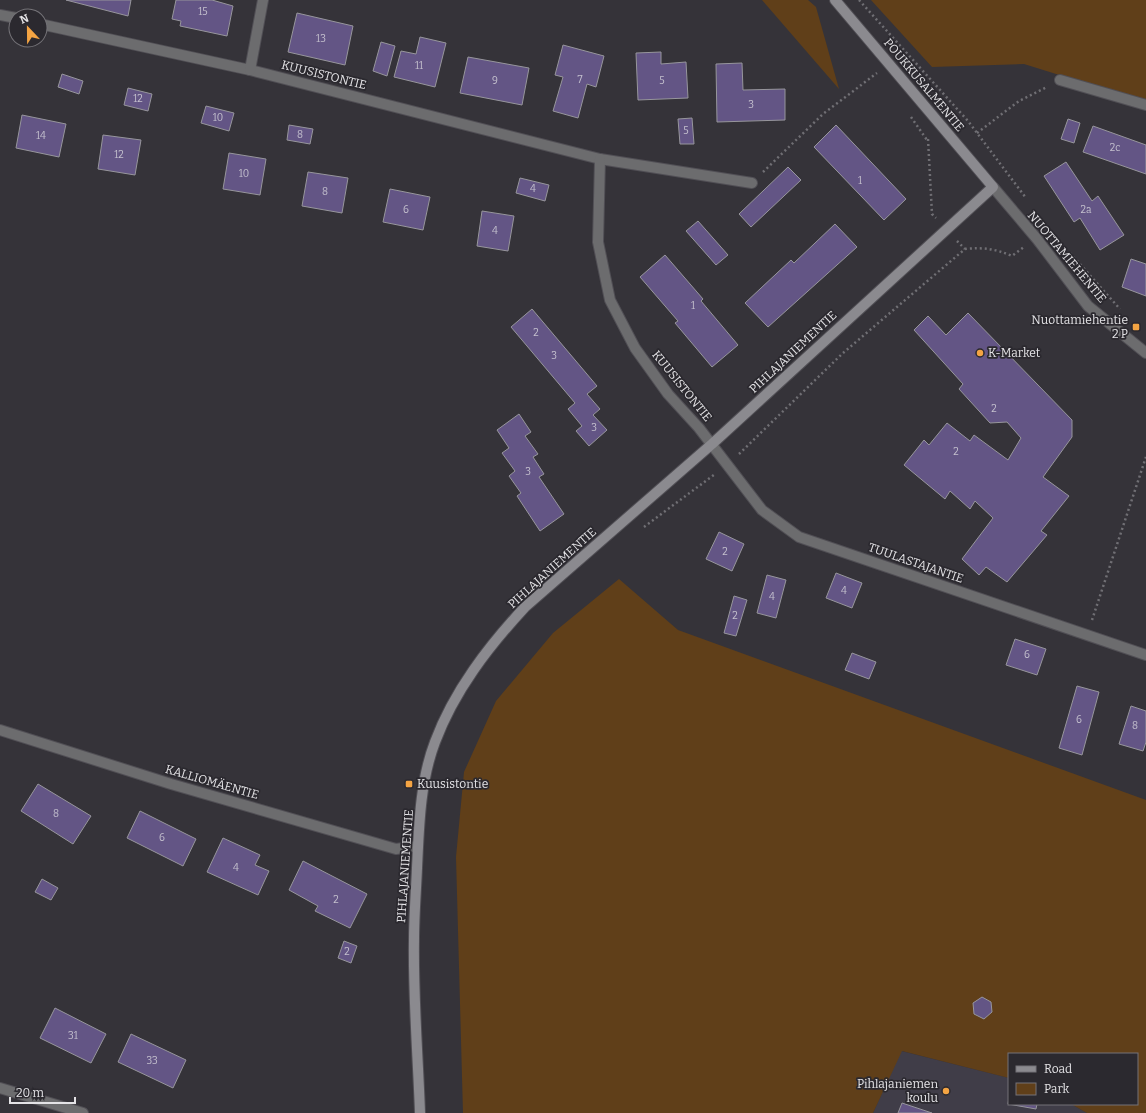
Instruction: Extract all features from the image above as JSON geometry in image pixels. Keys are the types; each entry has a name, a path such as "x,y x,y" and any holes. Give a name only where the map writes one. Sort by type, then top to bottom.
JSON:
{"street":[{"path":"250,70 263,0"},
{"name":"POUKKUSALMENTIE","path":"835,0 992,188"},
{"name":"KUUSISTONTIE","path":"48,26 250,70 600,158 752,183"},
{"path":"1060,80 1146,105"},
{"name":"KUUSISTONTIE","path":"600,158 598,242 610,300 635,348 668,394 712,444"},
{"name":"PIHLAJANIEMENTIE","path":"420,1113 414,941 418,846 425,775 434,744 452,704 476,665 504,630 525,608 712,444 945,229 992,188"},
{"name":"NUOTTAMIEHENTIE","path":"992,188 1037,239 1088,306 1146,353"},
{"name":"TUULASTAJANTIE","path":"712,444 762,510 800,537 1086,636 1146,655"},
{"name":"KALLIOMÄENTIE","path":"0,730 171,784 396,849 418,846"},
{"path":"0,1088 83,1113"}],"path":[{"path":"859,0 968,121 1027,200"},
{"path":"752,183 823,114 878,72 882,78"},
{"path":"977,133 1019,101 1060,80"},
{"path":"909,115 927,140 932,214 965,249"},
{"path":"927,140 968,121"},
{"path":"642,528 728,465 843,353 965,249 980,247 996,249 1012,256 1037,239"},
{"path":"1065,248 1121,310"},
{"path":"1086,636 1146,457"}],"shaded area":[{"name":"Pihlajaniemen koulu","path":"901,1051 1008,1078 1008,1105 1073,1105 1087,1113 873,1113"}],"green space":[{"path":"762,0 808,0 816,7 839,89"},
{"path":"871,0 1146,0 1146,102 1024,64 932,67"},
{"path":"619,579 678,630 1146,800 1146,1113 1087,1113 1073,1105 1138,1105 1138,1053 1008,1053 1008,1078 902,1051 873,1113 463,1113 456,857 464,772 496,701 553,633"}],"building":[{"path":"66,0 131,0 128,16"},
{"path":"176,0 212,0 233,6 227,36 180,26 181,21 172,19"},
{"path":"297,13 353,26 345,65 288,52"},
{"path":"420,37 446,43 435,87 394,77 401,51 416,54"},
{"path":"381,42 395,46 387,76 373,71"},
{"path":"563,45 604,56 596,87 587,84 578,118 553,111 563,77 555,75"},
{"path":"661,52 661,64 686,62 688,98 638,100 636,53"},
{"path":"468,57 529,68 522,105 460,93"},
{"path":"742,63 743,90 785,89 785,120 717,122 716,64"},
{"path":"62,74 83,81 79,94 58,87"},
{"path":"128,88 152,94 148,111 124,105"},
{"path":"206,106 234,113 229,131 201,123"},
{"path":"22,115 66,124 59,157 16,148"},
{"path":"692,118 694,144 680,144 678,119"},
{"path":"1068,119 1080,123 1074,143 1061,139"},
{"path":"289,125 313,129 310,144 287,140"},
{"path":"836,125 906,199 884,220 814,147"},
{"path":"1093,126 1146,145 1146,174 1083,152"},
{"path":"103,135 141,140 135,175 98,169"},
{"path":"229,153 266,159 260,195 223,189"},
{"path":"1066,162 1092,201 1098,196 1124,235 1100,250 1080,218 1074,222 1044,176"},
{"path":"788,167 801,180 751,227 739,214"},
{"path":"308,172 348,178 342,213 302,206"},
{"path":"520,178 549,185 545,201 516,193"},
{"path":"390,189 430,197 423,230 383,222"},
{"path":"482,211 514,216 508,251 477,246"},
{"path":"698,221 728,255 716,265 686,231"},
{"path":"835,224 857,247 768,327 745,303 791,260 794,263"},
{"path":"665,255 703,299 701,301 738,345 712,367 675,323 678,321 640,277"},
{"path":"1131,259 1146,264 1146,296 1122,287"},
{"path":"532,309 597,386 587,394 600,409 593,415 607,430 589,446 576,431 582,426 568,409 575,403 511,327"},
{"path":"968,313 1072,420 1072,437 1043,477 1069,496 1041,531 1047,535 1007,582 986,567 979,575 962,559 993,518 975,501 970,509 950,491 945,499 904,465 924,440 929,445 947,423 970,441 974,435 1008,460 1021,438 1007,422 990,423 959,389 963,384 914,330 928,316 946,335"},
{"path":"519,414 531,432 525,436 538,454 533,457 544,474 539,477 564,514 540,531 517,496 521,493 509,476 515,471 502,453 509,448 497,430"},
{"path":"719,532 744,544 732,571 706,559"},
{"path":"836,573 862,583 852,608 826,598"},
{"path":"767,575 786,580 776,618 757,613"},
{"path":"734,596 747,600 736,636 724,633"},
{"path":"1015,639 1046,649 1037,675 1006,665"},
{"path":"852,653 876,662 869,679 845,670"},
{"path":"1077,686 1099,692 1082,755 1059,748"},
{"path":"1131,706 1146,711 1146,742 1143,751 1119,744"},
{"path":"38,784 91,816 73,844 21,811"},
{"path":"140,811 196,839 183,866 127,838"},
{"path":"223,838 260,855 255,865 269,871 258,895 207,872"},
{"path":"303,861 367,894 350,928 315,911 318,906 289,890"},
{"path":"42,879 58,888 51,900 35,892"},
{"path":"344,941 357,946 351,963 338,958"},
{"path":"982,997 991,1002 992,1012 984,1019 974,1014 973,1003"},
{"path":"55,1008 106,1034 91,1063 40,1038"},
{"path":"131,1034 186,1060 173,1088 118,1062"},
{"path":"902,1103 932,1113 898,1113"},
{"path":"1014,1105 1037,1105 1036,1109"}],"place":[{"name":"Nuottamiehentie 2 P","path":"1136,327"},
{"name":"K-Market","path":"980,353"},
{"name":"Kuusistontie","path":"409,784"},
{"name":"Pihlajaniemen koulu","path":"946,1091"}]}
